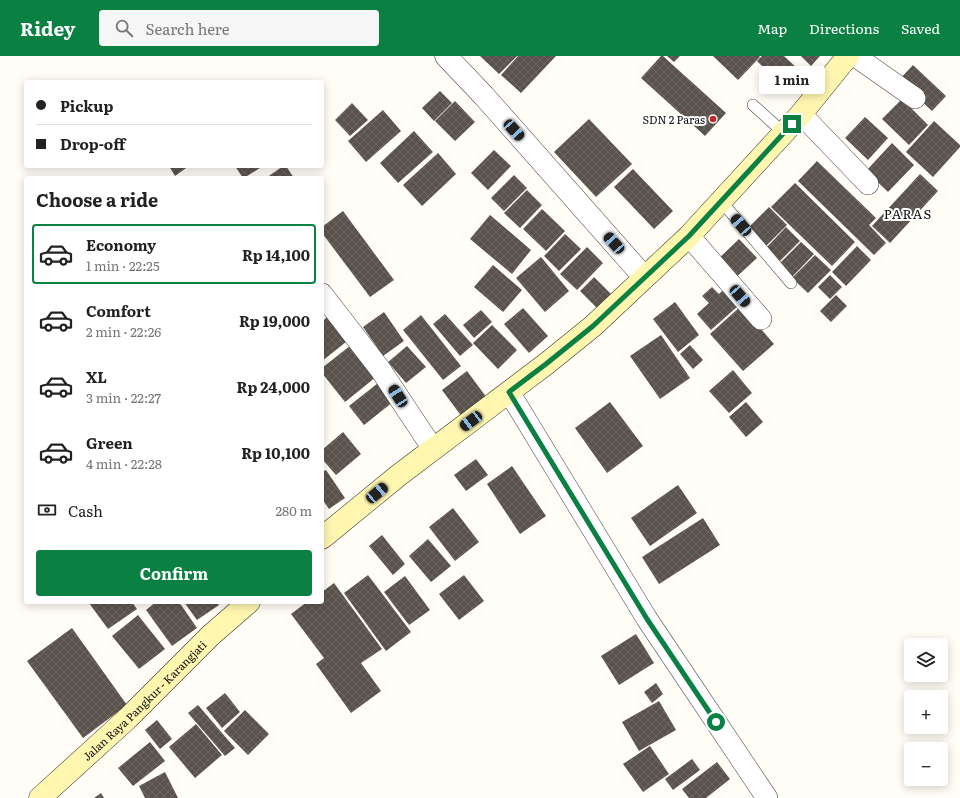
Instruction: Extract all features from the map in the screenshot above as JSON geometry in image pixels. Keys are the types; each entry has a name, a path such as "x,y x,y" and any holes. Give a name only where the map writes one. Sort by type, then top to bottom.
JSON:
{"main road":[{"path":"324,536 399,475 546,364 593,326 689,236 801,114 848,56"},
{"name":"Jalan Raya Pangkur - Karangjati","path":"40,798 128,718 211,635 246,604"}],"street":[{"path":"446,56 644,277"},
{"path":"855,56 915,98"},
{"path":"801,114 868,184"},
{"path":"689,236 761,320"},
{"path":"324,297 380,370 433,450"},
{"path":"509,392 647,619 767,798"}],"lane":[{"path":"753,105 784,133"},
{"path":"721,201 791,283"}],"building":[{"path":"480,56 517,56 499,74"},
{"path":"518,56 556,56 521,93 501,75"},
{"path":"661,56 663,56 726,113 705,136 641,78"},
{"path":"667,56 680,56 674,62"},
{"path":"713,56 759,56 760,57 738,80"},
{"path":"762,56 784,56 797,68 781,85 757,61"},
{"path":"801,56 820,56 811,66"},
{"path":"913,65 946,96 932,111 899,80"},
{"path":"440,91 452,103 434,121 422,108"},
{"path":"902,99 928,125 909,145 882,119"},
{"path":"455,101 475,122 455,141 435,121"},
{"path":"352,103 368,120 350,136 335,120"},
{"path":"383,110 401,131 366,162 348,141"},
{"path":"865,117 888,138 868,160 845,138"},
{"path":"589,119 632,164 596,197 554,152"},
{"path":"934,121 960,145 960,147 933,177 906,152"},
{"path":"414,131 433,152 398,183 380,163"},
{"path":"892,143 914,165 888,192 866,171"},
{"path":"494,150 511,166 488,190 471,173"},
{"path":"438,153 456,174 422,206 403,185"},
{"path":"817,161 876,218 869,225 886,243 874,255 798,181"},
{"path":"170,168 186,168 175,176"},
{"path":"236,168 260,168 247,176 242,176"},
{"path":"280,168 287,168 293,176 269,176"},
{"path":"633,169 673,211 654,229 614,187"},
{"path":"920,174 938,191 890,243 872,226"},
{"path":"514,175 527,188 504,211 491,198"},
{"path":"795,183 855,242 832,266 771,207"},
{"path":"527,190 542,205 520,228 504,213"},
{"path":"769,207 787,225 765,247 747,229"},
{"path":"542,209 565,231 546,251 523,229"},
{"path":"343,211 394,280 370,297 324,236 324,225"},
{"path":"490,215 531,250 512,274 470,239"},
{"path":"786,227 800,241 779,262 765,249"},
{"path":"565,234 581,249 559,271 544,256"},
{"path":"739,239 757,258 732,281 714,263"},
{"path":"801,242 814,254 792,277 779,264"},
{"path":"857,246 871,260 846,286 832,272"},
{"path":"587,247 603,263 577,290 560,274"},
{"path":"815,255 831,270 808,293 792,278"},
{"path":"541,257 569,291 545,312 516,278"},
{"path":"493,265 522,290 503,312 474,287"},
{"path":"830,275 842,287 830,299 818,287"},
{"path":"594,277 616,299 602,313 580,291"},
{"path":"712,287 719,294 724,289 739,305 711,330 697,314 709,303 702,296"},
{"path":"836,295 847,306 831,322 820,311"},
{"path":"675,302 699,335 678,352 653,319"},
{"path":"741,306 774,344 743,371 710,334"},
{"path":"523,308 548,336 529,353 504,324"},
{"path":"481,310 492,322 474,338 463,325"},
{"path":"384,312 404,341 383,356 363,327"},
{"path":"445,314 473,345 460,356 433,324"},
{"path":"421,315 461,366 443,380 403,330"},
{"path":"327,317 346,342 324,359 324,320"},
{"path":"492,325 517,350 498,369 473,343"},
{"path":"661,335 690,378 660,399 630,356"},
{"path":"351,345 376,377 345,402 324,376 324,366"},
{"path":"690,345 703,360 693,369 680,354"},
{"path":"407,346 426,367 406,383 388,362"},
{"path":"733,370 752,393 729,413 709,391"},
{"path":"467,371 487,398 462,417 442,390"},
{"path":"378,383 393,402 364,425 349,406"},
{"path":"610,402 643,446 607,473 575,428"},
{"path":"746,402 763,422 746,437 729,417"},
{"path":"343,432 361,454 336,475 324,461 324,448"},
{"path":"476,459 488,475 466,491 454,475"},
{"path":"512,466 546,516 520,534 487,484"},
{"path":"326,470 345,498 329,509 324,502 324,471"},
{"path":"678,485 697,513 650,546 631,518"},
{"path":"453,508 479,542 455,561 429,527"},
{"path":"703,518 720,545 659,584 642,557"},
{"path":"382,535 405,564 393,575 369,546"},
{"path":"428,539 451,566 431,582 409,556"},
{"path":"368,575 411,632 386,651 344,593"},
{"path":"464,575 484,601 459,620 439,594"},
{"path":"405,576 430,610 409,625 384,592"},
{"path":"334,583 382,649 361,663 381,691 351,713 316,664 324,658 291,614 304,604 324,604 324,590"},
{"path":"90,604 133,604 137,609 108,629"},
{"path":"154,604 180,604 197,628 172,646 146,610"},
{"path":"185,604 219,605 197,620"},
{"path":"138,615 165,649 139,669 112,636"},
{"path":"72,628 127,705 83,738 27,661"},
{"path":"636,634 654,663 619,685 601,656"},
{"path":"656,683 663,694 652,703 644,692"},
{"path":"225,693 240,712 222,728 206,708"},
{"path":"659,701 676,730 639,751 622,722"},
{"path":"198,705 235,748 225,756 188,713"},
{"path":"245,710 269,734 248,755 224,731"},
{"path":"157,720 172,739 160,749 145,730"},
{"path":"196,724 222,755 195,778 169,747"},
{"path":"150,742 165,761 133,786 118,768"},
{"path":"650,746 669,774 643,792 623,764"},
{"path":"692,759 700,770 673,790 665,779"},
{"path":"717,762 730,779 706,798 689,798 682,789"},
{"path":"165,772 178,798 145,798 139,786"},
{"path":"101,793 104,798 94,798"}],"place":[{"name":"SDN 2 Paras","path":"713,119"}],"district":[{"name":"PARAS","path":"908,213"}],"route":[{"path":"716,722 647,619 509,392 593,326 689,236 792,124"}]}
